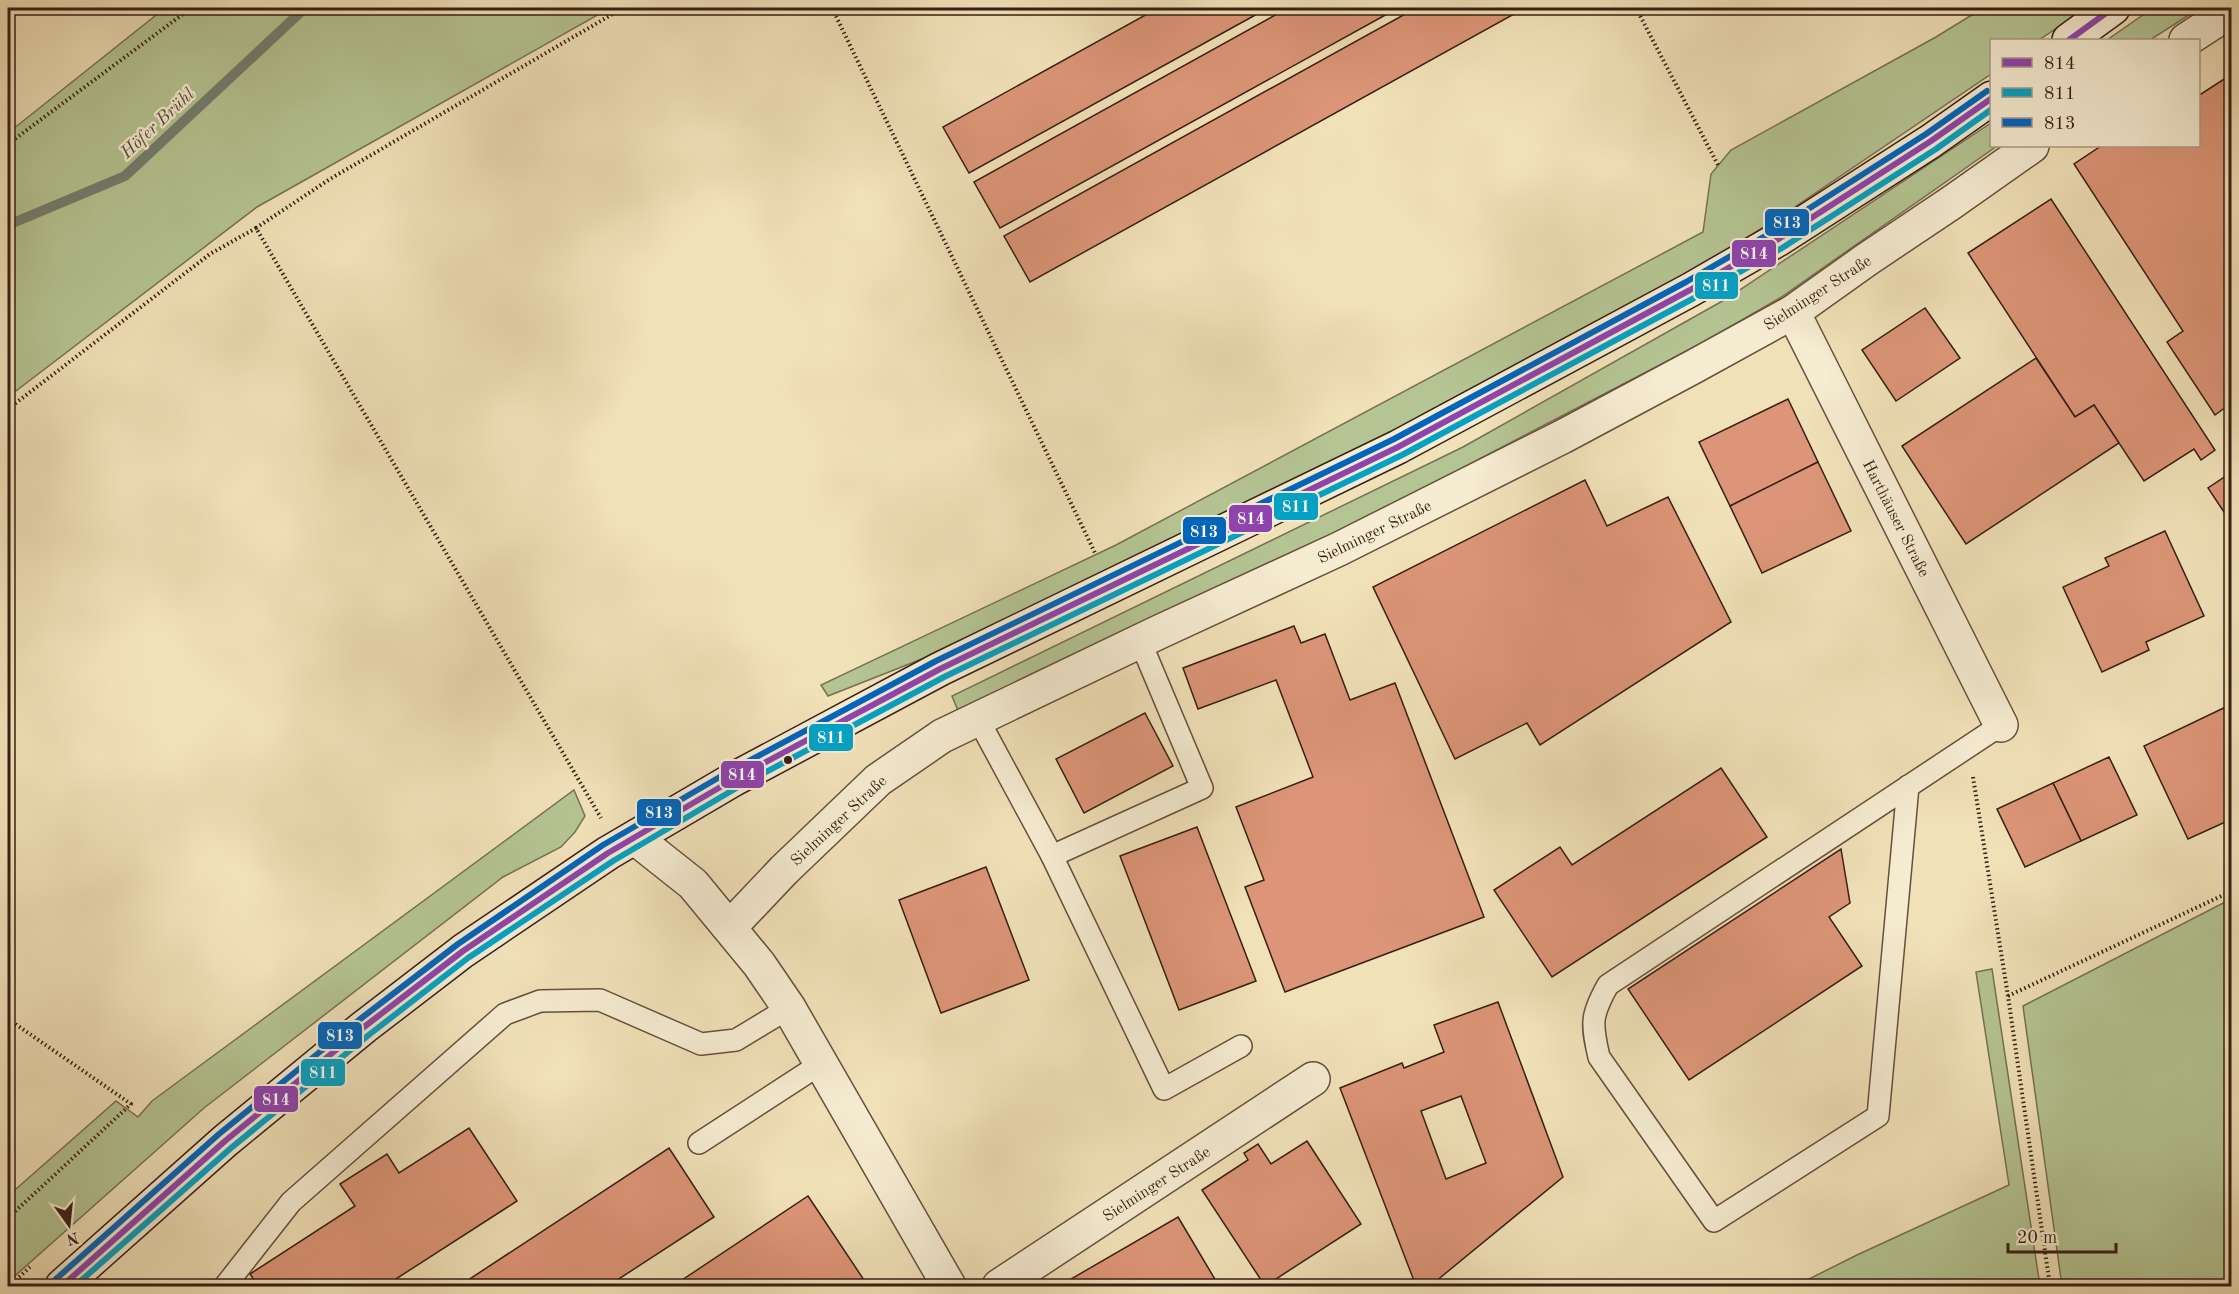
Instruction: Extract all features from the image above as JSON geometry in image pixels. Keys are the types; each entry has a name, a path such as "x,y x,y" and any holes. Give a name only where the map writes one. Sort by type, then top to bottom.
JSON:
{"street":[{"path":"2070,39 2114,8"},
{"path":"2188,39 2232,10"},
{"path":"62,1287 225,1141 373,1020 462,951 635,838 734,779 939,669 1398,447 1690,290 1777,240 1931,141 1990,99"},
{"name":"Sielminger Straße","path":"730,927 784,870 878,780 942,736 1339,549 1551,442 1793,312 2030,147"},
{"name":"Harthäuser Straße","path":"1793,312 2001,725"},
{"path":"635,838 693,884 759,964 822,1063 949,1287"},
{"name":"Sielminger Straße","path":"999,1287 1313,1079"}],"lane":[{"path":"1052,856 1202,788 1140,641"},
{"path":"978,719 1052,856 1164,1089 1241,1046"},
{"path":"1908,786 1878,1116 1714,1221 1599,1057 1593,1028 1596,1006 1608,985 1908,786 2001,725"},
{"path":"225,1287 291,1202 505,1014 540,1001 600,1000 701,1044 736,1040 789,1008"},
{"path":"699,1143 822,1063"}],"path":[{"path":"8,144 191,8"},
{"path":"8,409 210,254 256,228 330,179 623,8"},
{"path":"832,8 1111,586"},
{"path":"1636,8 1719,167"},
{"path":"256,228 604,823 635,838"},
{"path":"1972,775 2008,996 2050,1287"},
{"path":"2008,996 2232,891"},
{"path":"8,1019 131,1104 8,1218"}],"green space":[{"path":"165,8 610,8 257,207 8,397 8,133"},
{"path":"1983,8 2086,8 2040,39 1990,39 1990,75 1777,219 1633,307 1405,428 975,638 828,696 821,685 1116,545 1703,232 1711,174 1731,150 1936,37"},
{"path":"2153,8 2200,8 2152,39 2108,39"},
{"path":"1990,124 1990,147 1996,147 1780,298 1702,343 1289,558 959,713 952,696 1463,447 1726,299"},
{"path":"574,790 585,816 575,832 561,847 503,877 204,1108 8,1282 8,1196 116,1101 138,1117 152,1101"},
{"path":"2231,899 2231,1286 2062,1286 2023,1006"},
{"path":"1992,969 2040,1286 1795,1286 2009,1185 1976,972"}],"building":[{"path":"1158,8 1268,8 969,173 943,127"},
{"path":"1288,8 1398,8 1000,228 974,182"},
{"path":"1416,8 1525,8 1030,282 1004,236"},
{"path":"2232,74 2232,407 2230,404 2215,415 2167,342 2183,331 2074,164 2100,147 2200,147 2200,95"},
{"path":"2051,199 2215,450 2201,460 2194,449 2144,481 2094,405 2075,417 1968,253"},
{"path":"1925,308 1960,358 1896,401 1862,350"},
{"path":"2036,358 2075,417 2094,405 2119,443 1966,544 1902,446"},
{"path":"1788,399 1818,462 1730,506 1699,442"},
{"path":"1818,462 1851,531 1762,573 1730,506"},
{"path":"2232,472 2232,524 2208,488"},
{"path":"1585,480 1607,526 1668,497 1731,622 1540,745 1527,723 1455,759 1373,587"},
{"path":"2165,531 2204,616 2146,642 2149,650 2102,672 2063,587 2109,566 2105,558"},
{"path":"1294,626 1301,643 1325,634 1350,700 1395,683 1484,917 1285,992 1245,887 1264,880 1236,807 1313,777 1276,680 1198,709 1183,668"},
{"path":"2232,704 2232,819 2188,839 2144,746"},
{"path":"1145,713 1173,766 1084,813 1056,759"},
{"path":"2109,757 2137,815 2081,841 2053,783"},
{"path":"1721,768 1767,837 1552,977 1494,890 1560,847 1572,865"},
{"path":"2053,783 2081,841 2025,867 1997,809"},
{"path":"1197,827 1256,981 1179,1010 1120,856"},
{"path":"1841,849 1850,903 1829,917 1862,966 1689,1080 1628,989"},
{"path":"986,867 1029,980 941,1013 899,900"},
{"path":"1498,1002 1563,1177 1430,1286 1416,1286 1340,1088 1402,1063 1404,1068 1444,1052 1434,1025","holes":["1461,1096 1486,1163 1446,1179 1421,1111"]},
{"path":"469,1128 517,1201 385,1286 258,1286 250,1274 355,1206 340,1184 387,1154 399,1173"},
{"path":"1307,1141 1361,1224 1265,1286 1202,1190 1248,1160 1244,1153 1258,1144 1271,1164"},
{"path":"669,1148 714,1217 608,1286 459,1286"},
{"path":"808,1196 868,1286 673,1286"},
{"path":"1178,1217 1219,1286 1059,1286"}],"waterway":[{"name":"Höfer Brühl","path":"8,225 125,176 305,8"}],"transit line":[{"name":"814","path":"2070,39 2113,8"},
{"name":"813","path":"56,1279 219,1134 359,1020 458,944 603,845 730,771 936,661 1394,439 1686,282 1772,232 1926,134 1987,91"},
{"name":"814","path":"62,1286 225,1141 364,1027 463,951 608,853 734,779 940,669 1398,447 1690,290 1777,240 1931,141 1990,99"},
{"name":"811","path":"75,1286 231,1148 370,1034 468,958 613,861 738,787 944,677 1402,455 1694,298 1782,248 1936,149 1990,110"}]}
